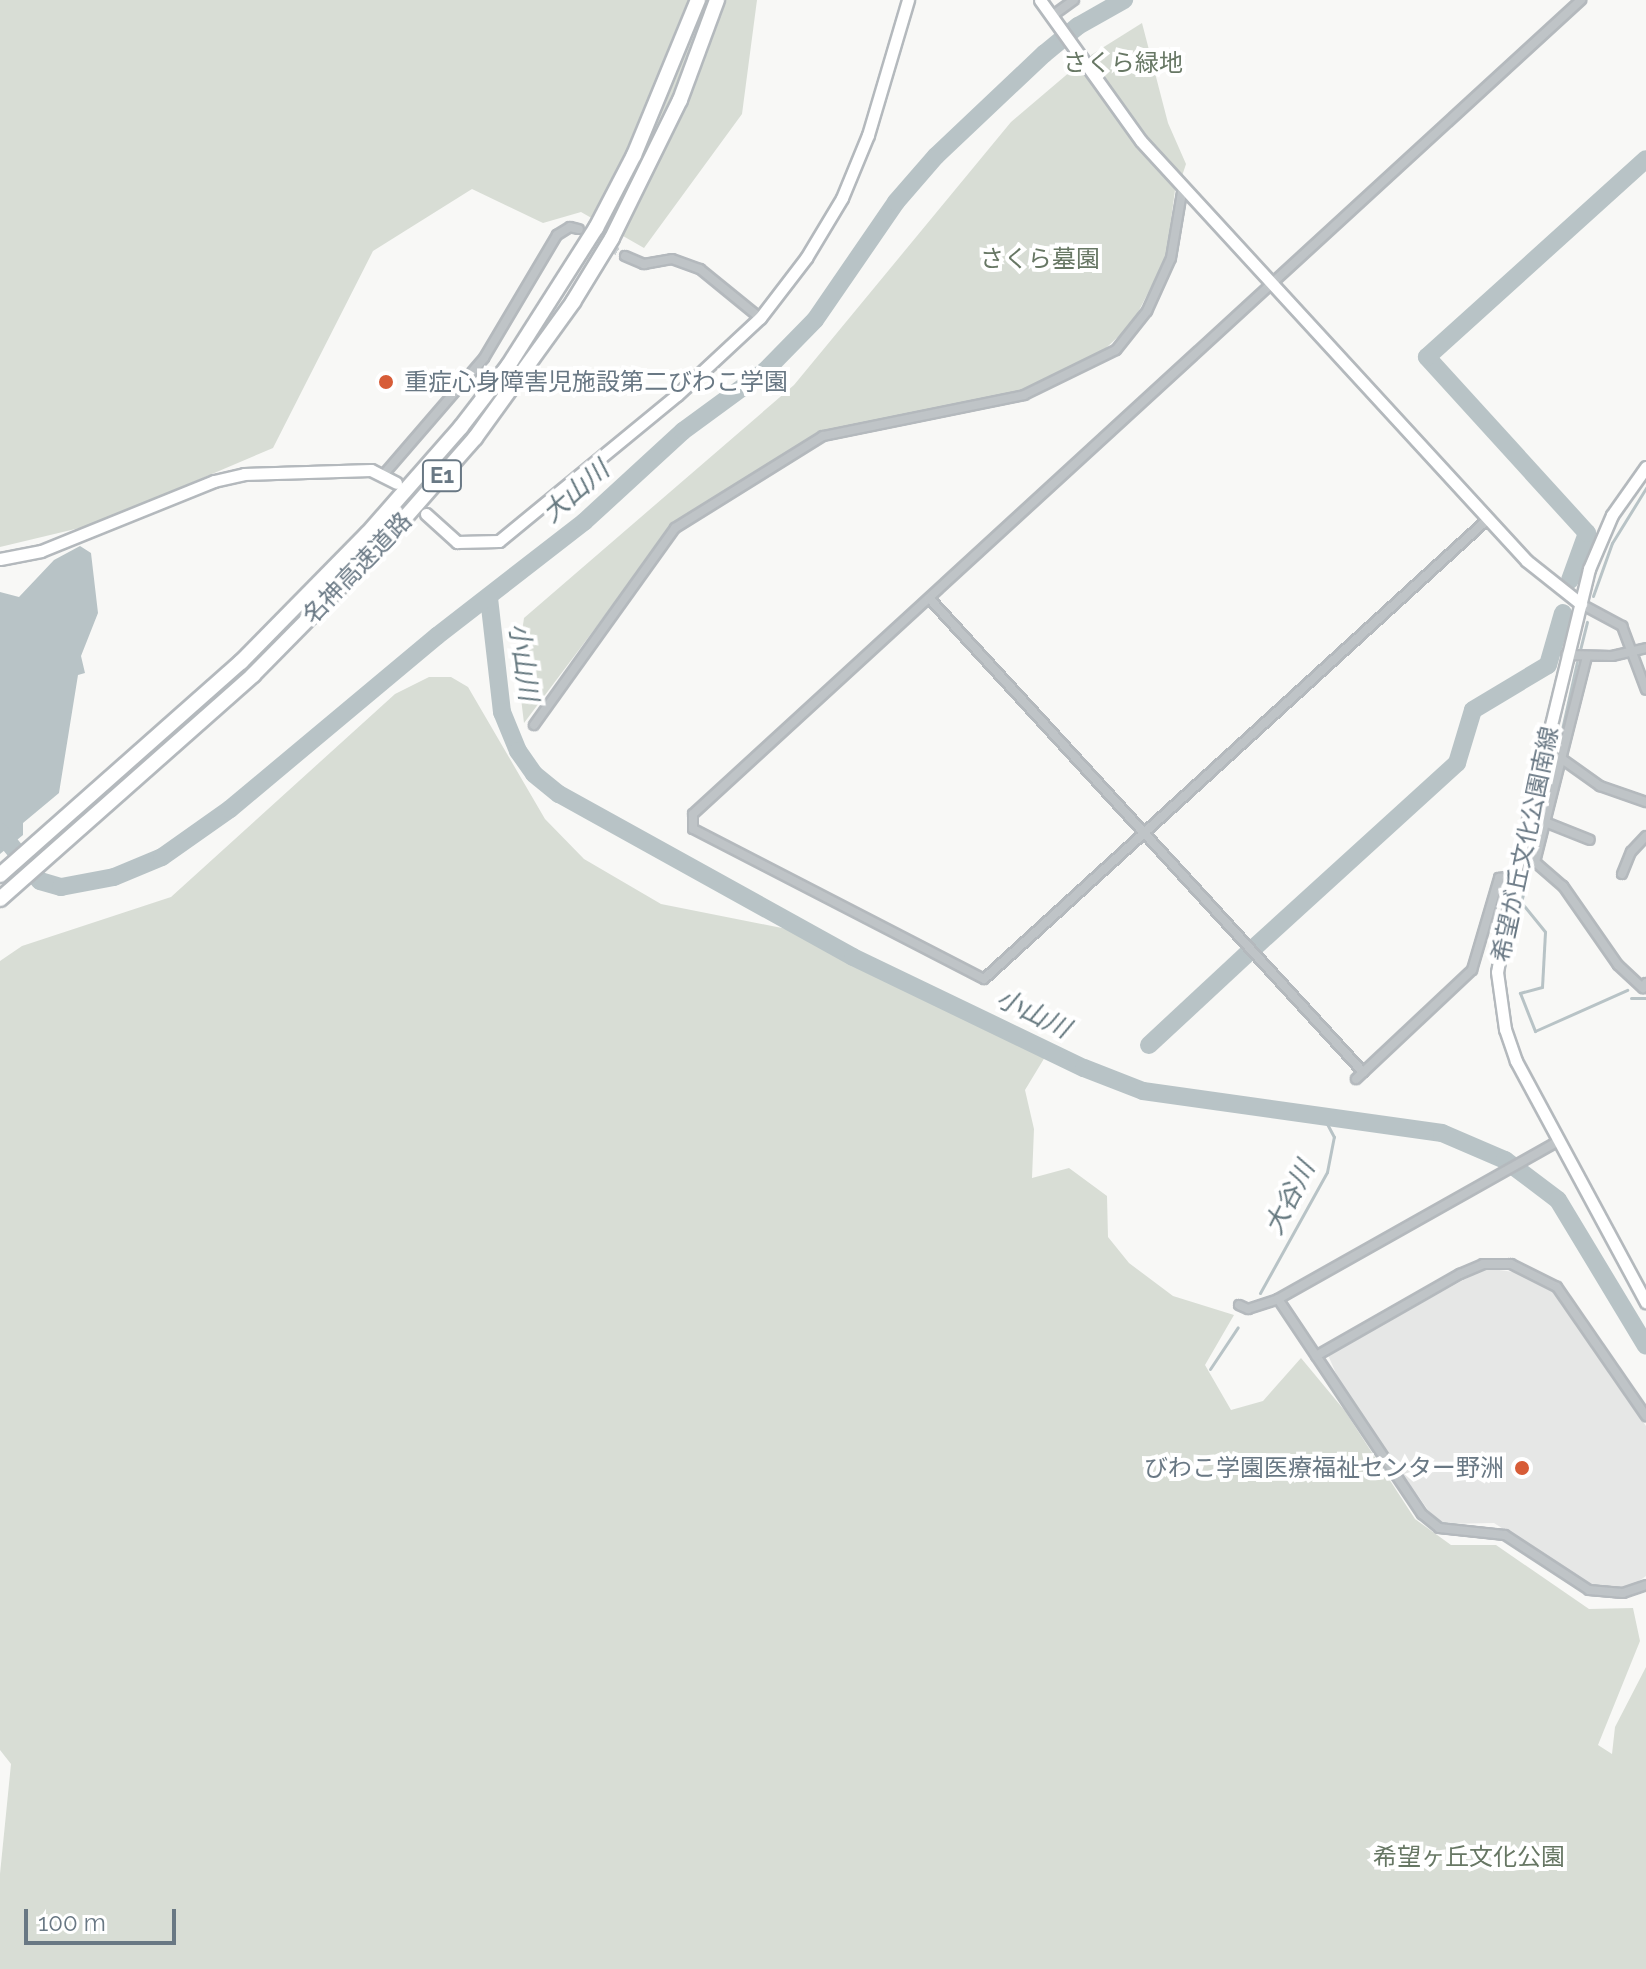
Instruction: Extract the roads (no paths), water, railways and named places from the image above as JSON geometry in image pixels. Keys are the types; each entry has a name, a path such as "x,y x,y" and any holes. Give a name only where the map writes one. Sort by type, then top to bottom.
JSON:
{"highway":[{"name":"名神高速道路","path":"1,874 241,662 367,534 461,427 508,366 596,228 634,155 698,0"},
{"name":"名神高速道路","path":"0,899 320,609 475,438 573,302 612,238 680,100 717,0"}],"street":[{"path":"426,514 457,542 499,541 677,395 760,318 806,258 842,198 868,135 908,0"},
{"path":"1040,0 1141,141 1527,561 1581,604 1622,626 1646,690"},
{"path":"1053,17 1074,0"},
{"path":"1488,519 984,979 693,829 693,814 1581,0"},
{"path":"534,725 675,528 823,436 1024,395 1116,350 1147,311 1171,258 1183,186"},
{"path":"384,474 484,358 557,235 570,227 579,229"},
{"path":"625,256 644,264 672,259 700,269 760,318"},
{"name":"希望が丘文化公園南線","path":"1646,467 1612,515 1566,655 1500,938 1499,1000 1516,1061 1646,1302"},
{"path":"0,559 41,551 229,477 371,470 384,474 396,483"},
{"path":"929,598 1363,1072"},
{"path":"1566,655 1633,652 1646,648"},
{"path":"1535,862 1587,656"},
{"path":"1543,755 1562,759 1600,786 1646,802"},
{"path":"1545,822 1590,840"},
{"path":"1622,874 1631,852 1646,836"},
{"path":"1518,860 1535,862 1575,899 1625,973 1643,988 1646,983"},
{"path":"1356,1079 1472,970 1499,878 1514,876"},
{"path":"1239,1305 1248,1309 1278,1299 1557,1142"},
{"path":"1316,1356 1460,1274 1483,1264 1511,1264 1557,1287 1646,1416"},
{"path":"1278,1299 1422,1514 1439,1528 1505,1535 1589,1590 1623,1593 1646,1585"}],"waterway":[{"name":"大山川","path":"0,832 40,881 61,887 114,877 162,857 230,809 437,636 584,522 683,431 765,371 815,320 896,202 936,156 1044,54 1078,26 1124,0"},
{"path":"1570,580 1587,533 1427,357 1646,159"},
{"path":"1593,596 1612,543 1646,488"},
{"name":"小山川","path":"489,598 502,712 518,751 534,774 559,794 853,957 1084,1068 1143,1091 1442,1133 1505,1160 1558,1200 1646,1346"},
{"path":"1256,946 1457,763 1473,710 1548,665 1563,613"},
{"path":"1580,650 1587,622"},
{"path":"1557,752 1577,662"},
{"path":"1554,764 1521,902 1545,932 1542,987 1520,993 1535,1031 1627,990"},
{"path":"1149,1045 1246,955"},
{"path":"1631,998 1646,998"},
{"name":"大谷川","path":"1260,1293 1327,1172 1334,1137 1323,1116"},
{"name":"大谷川","path":"1210,1369 1238,1327"}],"tunnel":[{"path":"590,235 625,256"}],"place":[{"name":"重症心身障害児施設第二びわこ学園","path":"386,382"},
{"name":"びわこ学園医療福祉センター野洲","path":"1522,1468"}],"park label":[{"name":"さくら緑地","path":"1123,63"},
{"name":"さくら墓園","path":"1040,259"},
{"name":"希望ヶ丘文化公園","path":"1469,1857"}]}
